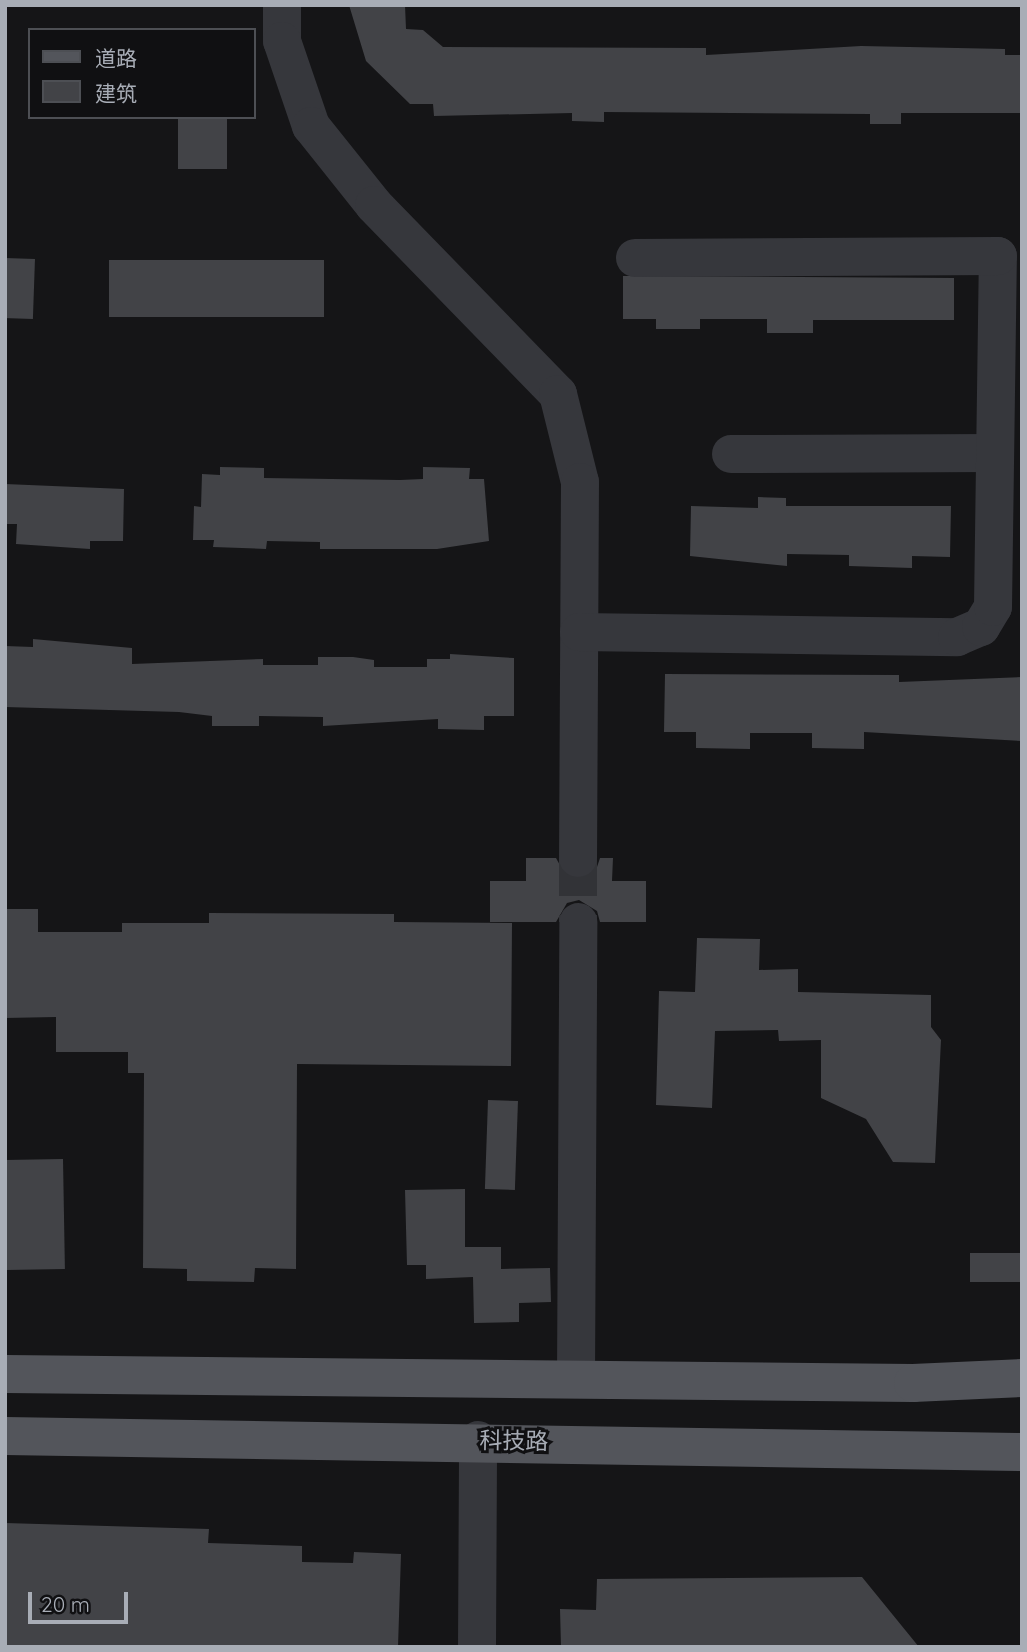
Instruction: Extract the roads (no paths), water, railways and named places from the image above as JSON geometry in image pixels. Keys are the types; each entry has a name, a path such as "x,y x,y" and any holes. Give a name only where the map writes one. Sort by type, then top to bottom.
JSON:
{"main road":[{"path":"5,1374 576,1377 913,1383 1022,1378"},
{"name":"科技路","path":"5,1436 478,1440 1022,1452"}],"street":[{"path":"282,5 282,41 311,126 374,205 558,394 580,482 578,858"},
{"path":"579,632 973,634 993,607 998,256 635,258"},
{"path":"731,454 995,453"},
{"path":"576,1377 578,922"},
{"path":"477,1647 478,1440"}],"tunnel":[{"path":"578,858 578,922"}]}
